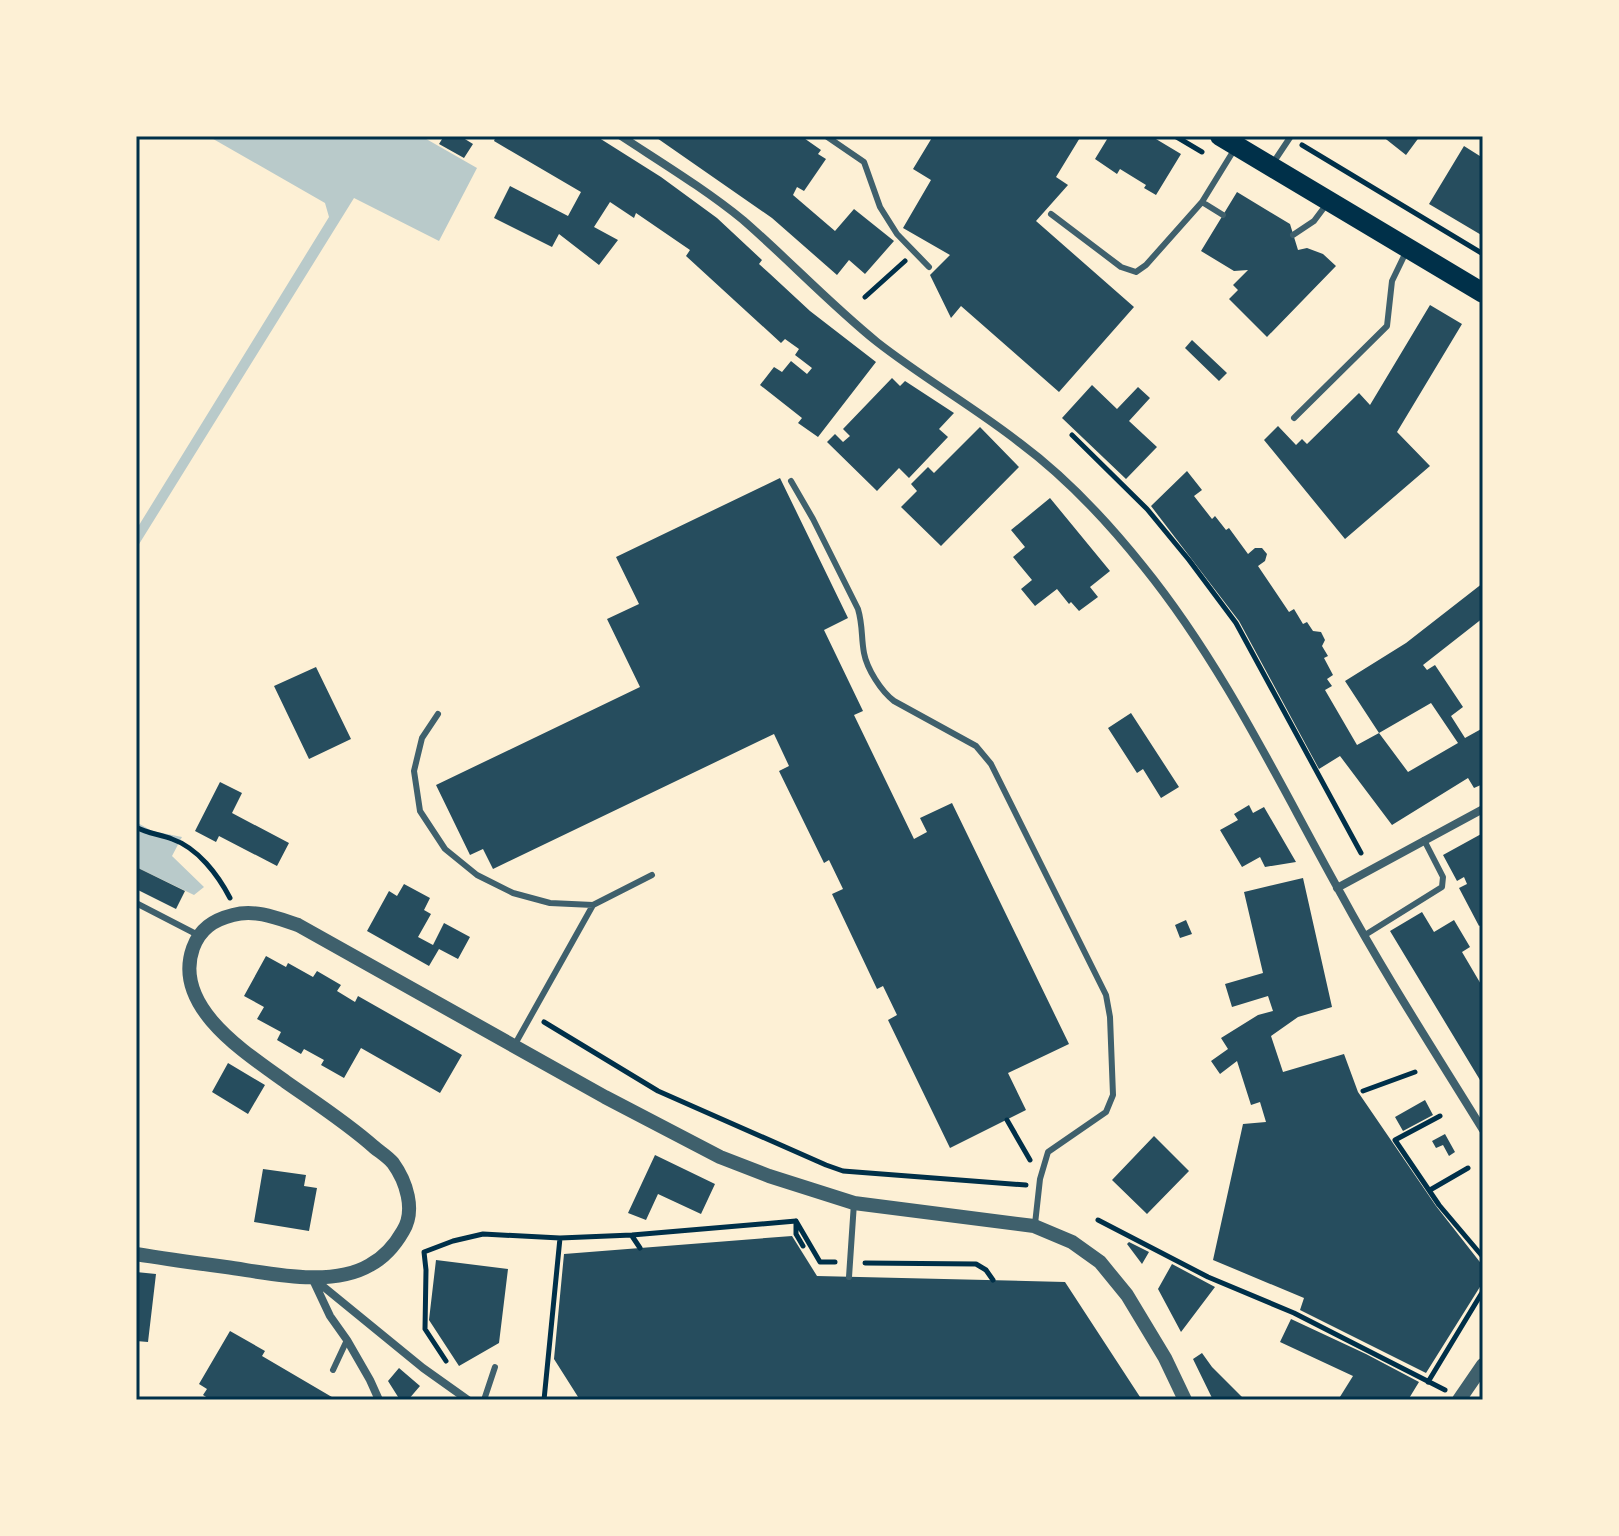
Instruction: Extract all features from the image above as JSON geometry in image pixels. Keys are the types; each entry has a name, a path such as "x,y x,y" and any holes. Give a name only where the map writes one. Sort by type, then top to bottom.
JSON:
{"main road":[{"path":"1228,141 1483,293"}],"street":[{"path":"621,136 742,220 879,344 1023,444 1104,519 1178,612 1241,712 1337,888 1483,1130"},
{"path":"1337,888 1483,809"},
{"path":"136,1254 312,1277 343,1275 369,1266 393,1248 408,1223 409,1194 392,1162 365,1138 230,1041 210,1018 191,987 189,960 198,935 216,919 238,913 266,914 298,925 605,1097 720,1157 854,1203 1034,1226 1072,1242 1100,1262 1127,1295 1165,1358 1185,1400"},
{"path":"312,1277 330,1316 347,1340 379,1400"},
{"path":"312,1277 423,1368 468,1400"},
{"path":"1459,1400 1483,1365"}],"lane":[{"path":"826,136 864,162 880,207 897,234 929,267"},
{"path":"1271,167 1290,137"},
{"path":"1051,214 1121,267 1136,272 1146,265 1202,202 1228,141"},
{"path":"1293,235 1314,221 1328,201"},
{"path":"1202,202 1223,215"},
{"path":"1294,418 1387,326 1392,281 1407,249"},
{"path":"791,481 858,609 863,625 864,655 882,691 894,701 976,746 991,764 1106,995 1110,1017 1113,1095 1106,1112 1048,1152 1039,1182 1034,1226"},
{"path":"438,714 422,738 414,771 420,811 445,849 477,875 513,893 550,903 593,905 652,875"},
{"path":"1365,935 1442,887 1443,877 1424,840"},
{"path":"136,903 198,935"},
{"path":"514,1046 593,905"},
{"path":"849,1277 854,1203"},
{"path":"333,1370 347,1340"},
{"path":"484,1400 495,1367"}],"path":[{"path":"1290,137 1483,254"},
{"path":"865,297 892,272"},
{"path":"1072,435 1147,509 1236,623 1361,853"},
{"path":"136,827 151,835 175,840 191,851 223,884 238,913"},
{"path":"532,1015 658,1091 843,1171 1039,1182"},
{"path":"1363,1091 1415,1072"},
{"path":"1440,1116 1395,1140 1439,1205 1483,1257"},
{"path":"1007,1120 1039,1182"},
{"path":"1430,1190 1468,1168"},
{"path":"1098,1220 1208,1277 1294,1313 1428,1382 1483,1291"},
{"path":"796,1221 820,1262 976,1264 986,1270 993,1280"},
{"path":"442,1355 425,1329 424,1252 453,1241 483,1234 560,1238 796,1221"},
{"path":"796,1221 796,1234 803,1246"},
{"path":"632,1235 640,1248"},
{"path":"544,1400 560,1238"}],"shaded area":[{"path":"208,136 421,136 477,168 439,241 354,198 136,549 136,530 329,217 325,203"},
{"path":"136,822 152,831 182,837 172,856 204,887 194,895 136,867"}],"building":[{"path":"444,136 460,136 473,144 464,158 439,144"},
{"path":"496,136 596,136 661,177 717,218 762,260 759,264 810,311 876,362 818,437 798,423 802,418 760,385 774,367 782,372 791,361 807,374 812,368 795,355 799,349 785,339 781,343 686,256 690,250 636,213 634,218 610,202 594,227 618,240 599,265 559,234 552,247 494,218 510,186 568,216 581,192 494,141"},
{"path":"654,136 801,136 821,150 818,154 826,159 804,191 797,187 793,195 835,231 854,209 894,241 865,274 849,260 837,275 772,218"},
{"path":"933,136 1081,136 1056,177 1068,185 1036,221 1134,307 1059,392 961,306 951,318 930,275 950,255 903,228 931,180 913,169"},
{"path":"1109,136 1151,136 1181,154 1156,195 1120,169 1117,174 1095,159"},
{"path":"1382,136 1420,136 1406,155"},
{"path":"1464,146 1483,158 1483,236 1429,204"},
{"path":"1237,192 1290,224 1298,250 1307,248 1323,254 1336,266 1267,337 1229,299 1238,290 1233,285 1248,270 1234,271 1201,251"},
{"path":"1430,305 1462,324 1397,432 1430,466 1345,539 1264,440 1278,426 1296,445 1302,439 1307,444 1359,393 1370,405"},
{"path":"1192,340 1227,373 1219,381 1185,348"},
{"path":"892,378 900,386 905,381 954,413 939,429 948,437 909,478 899,468 877,491 827,442 835,434 843,442 850,436 843,429"},
{"path":"1092,385 1117,409 1138,387 1150,398 1129,421 1157,447 1126,479 1062,418"},
{"path":"980,427 1019,467 941,546 901,507 917,491 911,484 928,467 934,473"},
{"path":"1187,471 1202,490 1194,496 1212,519 1215,516 1226,530 1229,528 1248,554 1255,548 1262,548 1267,554 1265,561 1258,566 1289,612 1294,609 1303,624 1307,622 1313,631 1321,632 1325,640 1322,646 1328,656 1324,658 1333,675 1327,679 1332,686 1325,690 1357,745 1379,733 1345,681 1406,643 1483,583 1483,618 1423,665 1427,670 1435,665 1463,707 1451,716 1465,738 1483,728 1483,784 1474,788 1468,778 1392,825 1340,756 1319,769 1239,621 1151,506","holes":["1431,703 1458,743 1408,772 1379,733"]},
{"path":"780,478 848,618 824,630 863,711 854,715 914,839 927,832 920,818 952,803 1069,1044 1008,1073 1026,1110 950,1148 888,1020 897,1015 883,986 877,989 832,894 843,889 829,860 824,863 779,771 789,766 774,734 493,869 483,849 470,855 436,785 640,687 607,619 639,604 616,557"},
{"path":"1050,498 1110,571 1090,587 1098,597 1079,611 1057,589 1035,606 1021,589 1032,580 1013,557 1025,547 1011,530"},
{"path":"316,667 351,739 309,759 274,686"},
{"path":"1131,713 1179,787 1161,798 1143,769 1137,773 1108,728"},
{"path":"220,782 242,793 232,813 289,843 277,866 219,836 216,842 195,831"},
{"path":"1249,805 1253,813 1264,807 1296,862 1265,867 1260,857 1242,867 1220,830 1238,820 1234,814"},
{"path":"1483,833 1483,924 1479,926 1459,888 1467,884 1464,877 1457,881 1443,855"},
{"path":"136,867 185,891 176,909 136,889"},
{"path":"1303,878 1332,1007 1298,1017 1271,1036 1283,1072 1344,1054 1358,1092 1436,1206 1483,1266 1483,1282 1426,1373 1300,1310 1304,1298 1213,1260 1243,1124 1266,1122 1260,1102 1251,1105 1237,1061 1220,1074 1211,1061 1228,1049 1221,1038 1258,1015 1273,1011 1268,996 1232,1007 1225,984 1263,973 1244,892"},
{"path":"404,884 430,898 424,910 431,914 418,937 433,945 444,923 470,937 458,959 439,949 429,966 367,931 389,891 397,896"},
{"path":"1422,912 1434,932 1454,920 1470,947 1462,952 1483,985 1483,1085 1390,931"},
{"path":"1186,920 1192,934 1180,938 1175,925"},
{"path":"266,956 286,967 288,963 313,977 317,971 341,985 337,991 355,1002 358,996 462,1055 440,1093 361,1048 344,1078 321,1065 324,1060 304,1049 301,1054 277,1040 281,1032 257,1019 264,1007 244,996"},
{"path":"228,1063 265,1085 248,1114 212,1092"},
{"path":"1425,1100 1433,1115 1403,1131 1395,1117"},
{"path":"1445,1134 1455,1152 1449,1156 1443,1145 1436,1148 1432,1141"},
{"path":"1154,1136 1189,1171 1147,1214 1112,1180"},
{"path":"655,1155 715,1184 701,1214 658,1194 646,1220 628,1213"},
{"path":"263,1169 306,1175 304,1186 317,1188 309,1231 254,1222"},
{"path":"792,1236 817,1276 1065,1282 1142,1400 580,1400 554,1359 564,1254"},
{"path":"1129,1242 1149,1252 1142,1264 1127,1244"},
{"path":"436,1260 508,1269 499,1343 459,1366 429,1320"},
{"path":"1172,1264 1215,1287 1181,1332 1158,1289"},
{"path":"136,1272 156,1274 148,1342 136,1341"},
{"path":"1291,1319 1419,1382 1408,1400 1338,1400 1353,1376 1280,1342"},
{"path":"230,1331 265,1351 262,1356 337,1400 211,1400 203,1395 207,1389 199,1384"},
{"path":"1202,1353 1245,1400 1213,1400 1193,1359"},
{"path":"399,1368 420,1386 408,1400 400,1400 388,1381"}]}
